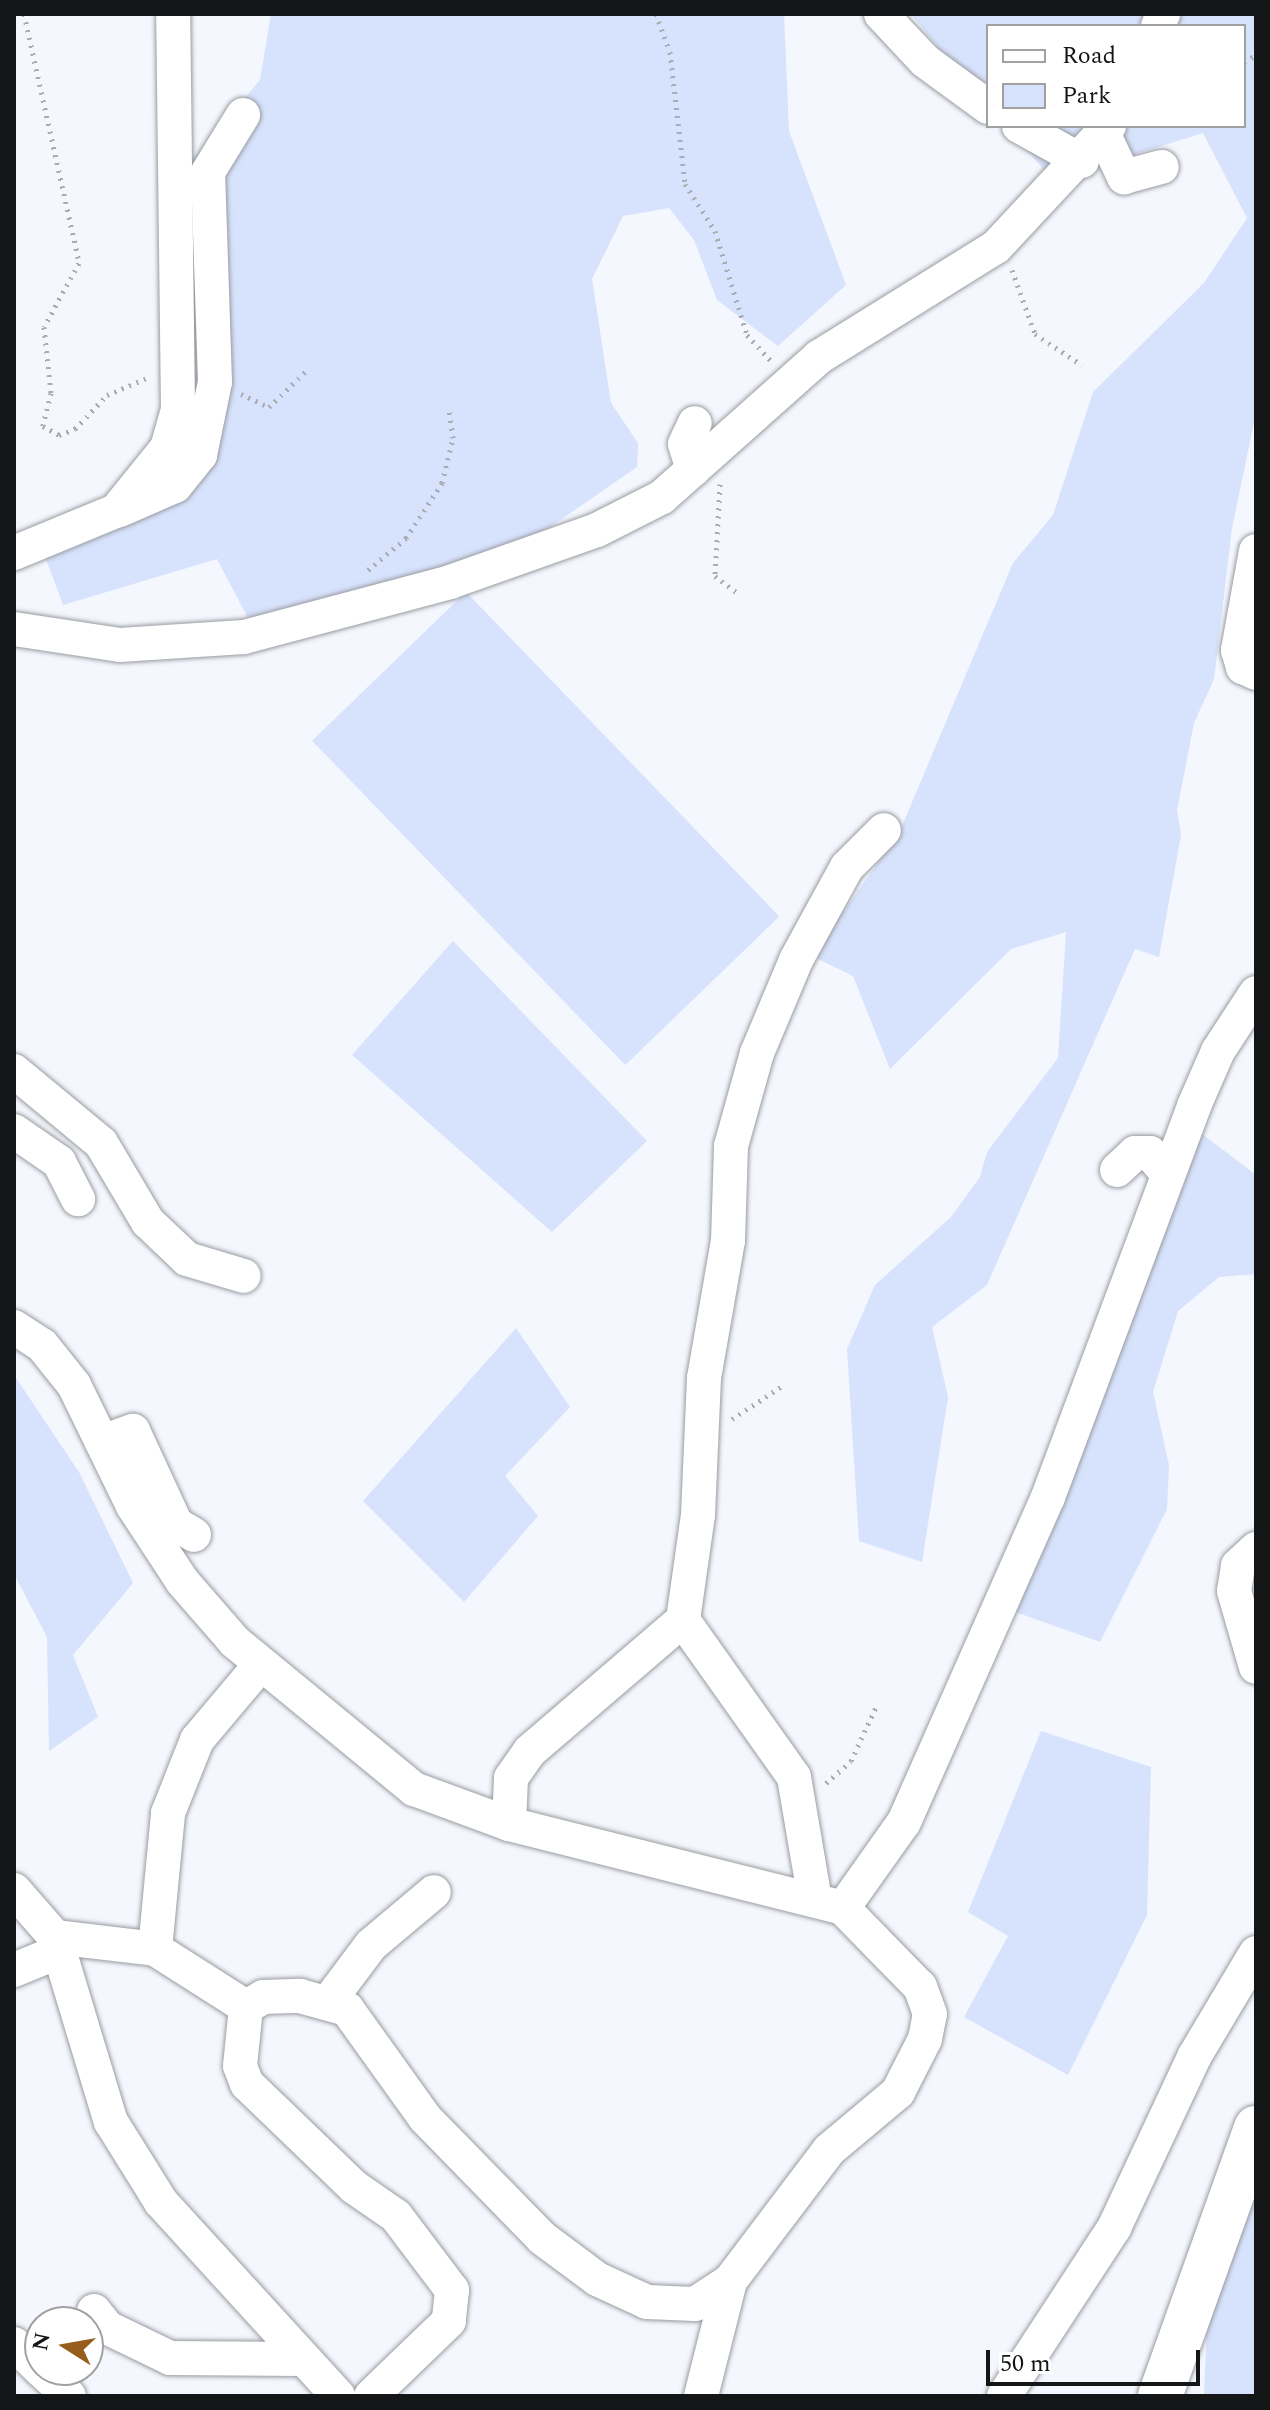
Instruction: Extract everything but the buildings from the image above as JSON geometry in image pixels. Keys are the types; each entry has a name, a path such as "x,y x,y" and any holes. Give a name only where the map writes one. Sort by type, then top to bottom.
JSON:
{"street":[{"path":"116,511 167,448 179,392 173,14"},
{"path":"881,14 925,61 986,106"},
{"path":"14,553 116,511 137,508 196,465 215,382 208,172 243,115"},
{"path":"1023,128 1082,161"},
{"path":"14,629 120,645 244,637 552,548 662,497 819,357 1001,243 1082,161 1106,130"},
{"path":"1106,130 1124,177 1162,167"},
{"path":"695,423 685,444 700,463"},
{"path":"1256,551 1238,650 1243,667 1256,673"},
{"path":"509,1824 511,1778 530,1751 683,1620 698,1515 699,1443 728,1241 731,1146 757,1053 827,897 884,830"},
{"path":"829,1904 904,1822 1009,1587 1167,1173 1218,1051 1256,993"},
{"path":"14,1071 101,1143 148,1222 187,1259 244,1276"},
{"path":"14,1131 59,1162 78,1199"},
{"path":"1117,1170 1135,1153 1150,1153 1167,1173"},
{"path":"14,1327 42,1345 74,1385 102,1442 182,1581 261,1664 414,1789 509,1824 829,1904 920,1987 930,2014 925,2039 898,2092 829,2150 730,2281 695,2304 676,2305 647,2302 597,2279 460,2160 347,2009 329,2001 263,1997 246,2007"},
{"path":"102,1442 133,1431 176,1524 194,1535"},
{"path":"1256,1549 1238,1566 1234,1591 1256,1667"},
{"path":"683,1620 780,1752 799,1802 829,1904"},
{"path":"155,1949 168,1813 197,1740 261,1664"},
{"path":"14,1890 57,1944 111,2122 161,2202 338,2396"},
{"path":"329,2001 371,1945 434,1892"},
{"path":"14,1970 57,1944 155,1949 246,2007"},
{"path":"1004,2396 1107,2240 1194,2057 1256,1953"},
{"path":"246,2007 239,2055 247,2084 354,2187 396,2216 452,2290 449,2321 371,2396"},
{"path":"1160,2396 1256,2128"},
{"path":"701,2396 730,2281"},
{"path":"104,2323 108,2328 170,2358 301,2359"}],"path":[{"path":"24,14 79,263 44,327 51,393 43,426 59,435 75,429 134,380 156,377 179,392"},
{"path":"656,14 670,52 685,184 715,231 747,335 788,385"},
{"path":"1001,243 1035,334 1082,365"},
{"path":"215,382 269,407 306,371"},
{"path":"353,579 406,538 442,483 453,438 449,410"},
{"path":"700,463 724,504 715,576 736,592"},
{"path":"699,1443 782,1386"},
{"path":"799,1802 851,1761 877,1705"}],"green space":[{"path":"271,14 784,14 789,131 846,285 778,346 717,300 694,240 669,208 623,216 592,279 611,403 638,443 637,467 530,541 250,622 217,559 63,605 36,532 110,516 161,426 185,168 260,80"},
{"path":"911,14 1256,14 1256,413 1232,528 1214,679 1194,723 1177,810 1181,835 1159,957 1135,949 987,1285 932,1327 948,1397 922,1562 859,1541 847,1349 875,1285 951,1217 980,1177 987,1152 1058,1058 1066,932 1011,949 890,1069 853,976 812,956 899,833 1013,563 1053,515 1093,392 1204,283 1247,218 1203,133 1053,180 1008,128 1246,128 1246,24 986,24 986,107"},
{"path":"466,592 779,916 625,1065 312,741"},
{"path":"453,941 647,1141 552,1232 352,1055"},
{"path":"1193,1127 1256,1175 1256,1274 1219,1277 1178,1311 1153,1392 1169,1465 1167,1509 1100,1642 1015,1612"},
{"path":"516,1328 570,1407 505,1476 538,1516 464,1602 363,1501"},
{"path":"14,1375 79,1472 133,1583 73,1655 98,1717 49,1751 47,1637 14,1574"},
{"path":"1041,1731 1151,1767 1147,1915 1068,2075 964,2017 1008,1936 968,1912"},
{"path":"1213,2184 1256,2202 1256,2396 1204,2396"}]}
